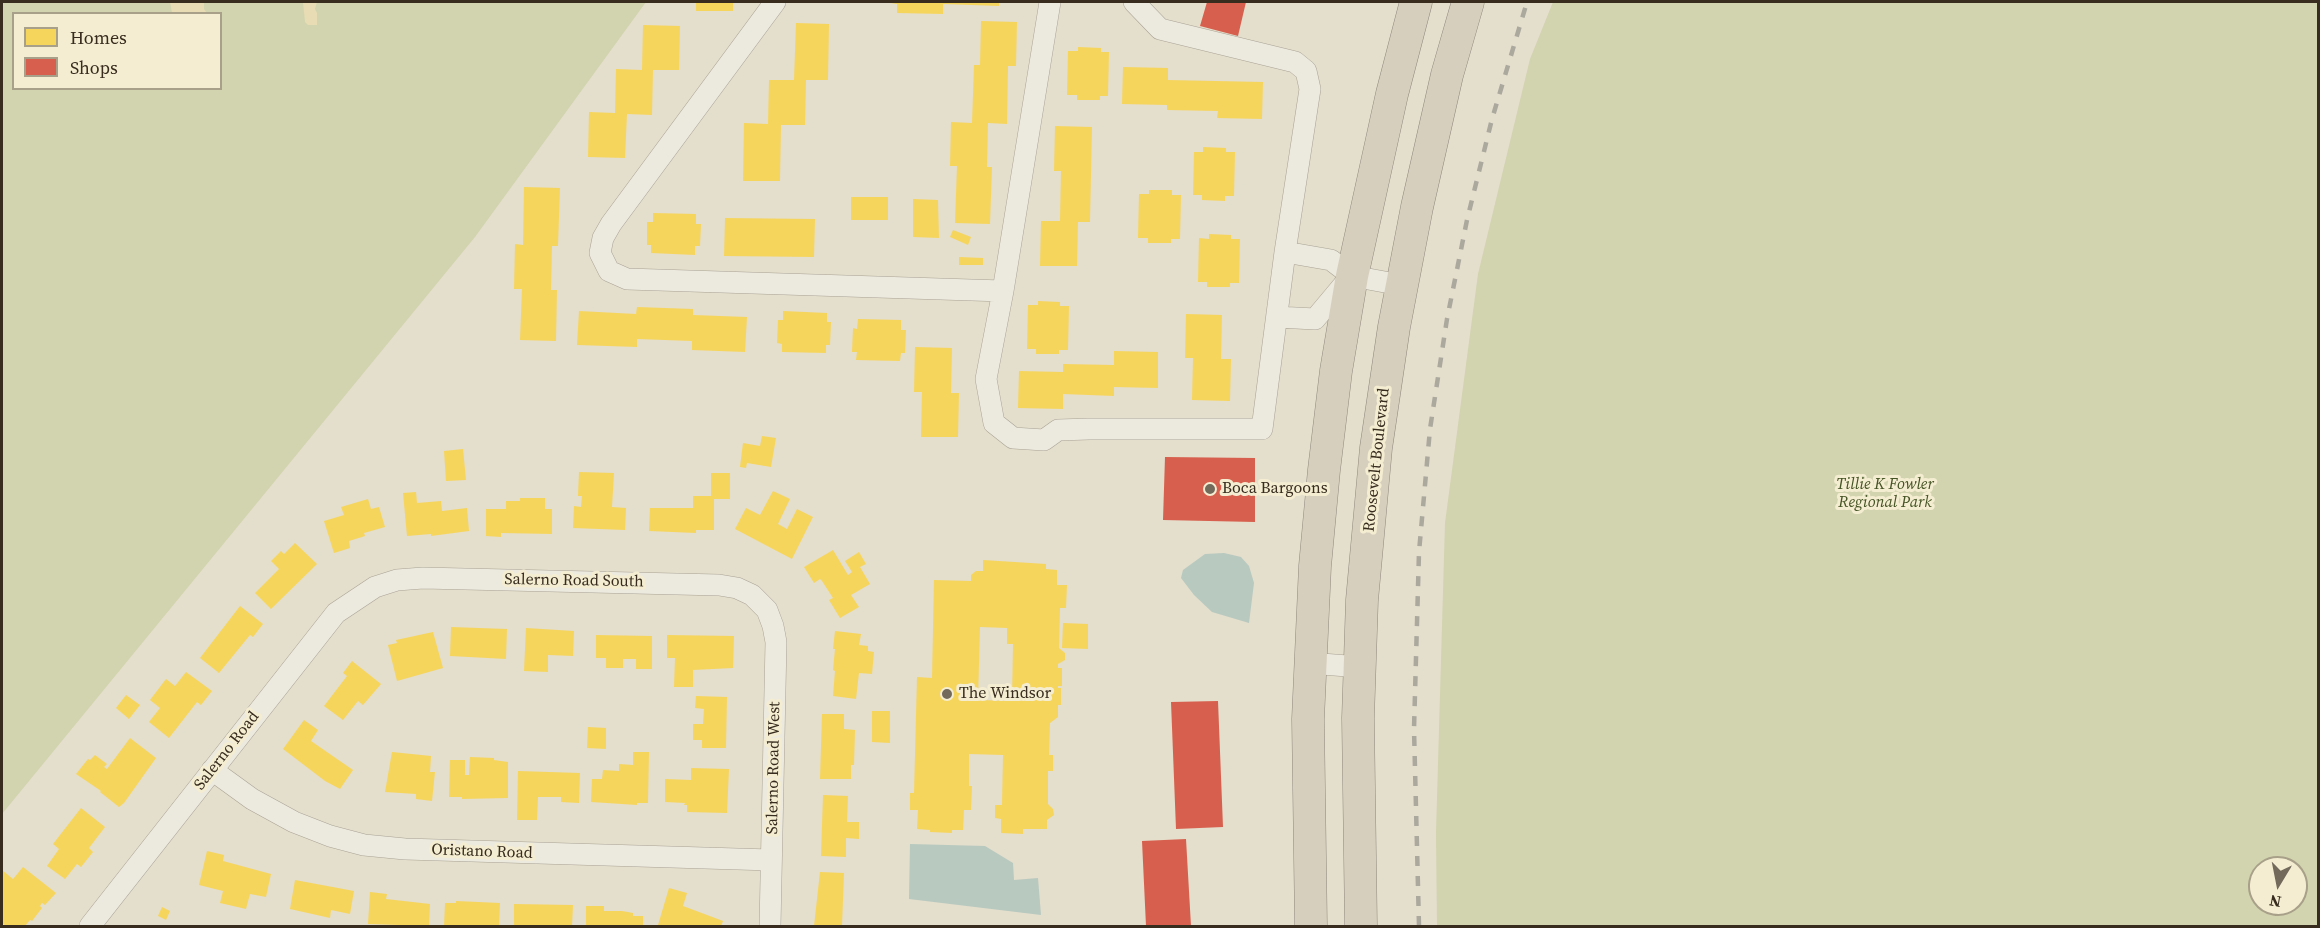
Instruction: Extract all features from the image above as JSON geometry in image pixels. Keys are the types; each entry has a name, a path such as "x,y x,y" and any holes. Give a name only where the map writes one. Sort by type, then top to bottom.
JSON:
{"highway":[{"path":"1311,927 1308,775 1309,663 1324,470 1336,371 1352,276 1389,105 1416,2"},
{"name":"Roosevelt Boulevard","path":"1361,927 1357,776 1362,600 1376,448 1401,285 1431,142 1468,2"}],"street":[{"path":"776,2 611,224 603,238 600,253 609,271 627,279 1003,291"},
{"path":"1050,2 1003,291 986,379 994,423 1013,438 1044,440 1058,430 1262,429 1285,252 1310,89 1306,71 1295,62 1160,29 1134,2"},
{"path":"1285,252 1331,260 1352,276 1401,285"},
{"path":"1277,317 1314,319 1352,276"},
{"name":"Salerno Road South","path":"375,587 397,580 423,578 719,585 737,588 752,595 766,610"},
{"name":"Salerno Road","path":"90,927 336,613 375,587"},
{"name":"Salerno Road West","path":"766,610 773,626 776,642 770,927"},
{"path":"1309,663 1360,667"},
{"name":"Oristano Road","path":"212,770 252,799 294,822 330,836 364,845 405,849 771,860"}],"green space":[{"path":"2,2 646,2 475,237 2,814"},
{"name":"Tillie K Fowler Regional Park","path":"1553,2 2318,2 2318,926 1437,926 1436,833 1445,523 1478,274 1530,59"}],"sand":[{"path":"170,2 204,2 206,12 172,12"},
{"path":"303,2 317,2 315,9 317,25 308,25 305,22"}],"shaded area":[{"path":"1224,553 1241,557 1249,566 1254,583 1249,623 1212,612 1194,595 1181,578 1183,570 1205,554"},
{"path":"910,844 985,846 1013,863 1014,880 1038,878 1041,915 909,899"}],"building: Homes":[{"path":"696,2 733,2 733,11 696,11"},
{"path":"890,2 999,2 999,6 943,4 943,14 897,13 897,4"},
{"path":"981,21 1017,22 1016,66 1008,66 1007,124 988,123 987,167 992,167 990,224 955,223 957,166 950,166 951,122 972,123 974,65 980,65"},
{"path":"796,23 829,24 828,80 806,80 805,125 781,125 780,181 743,181 744,123 768,124 769,80 794,80"},
{"path":"643,25 680,26 679,70 653,70 652,115 627,114 625,158 588,157 589,112 615,113 616,69 642,70"},
{"path":"1078,47 1101,48 1101,52 1109,52 1108,96 1100,96 1100,100 1077,100 1077,95 1067,95 1068,51 1078,51"},
{"path":"1123,67 1168,68 1168,80 1263,82 1262,119 1217,118 1218,111 1167,110 1167,105 1122,104"},
{"path":"1055,126 1092,127 1090,222 1078,222 1077,266 1040,266 1041,221 1060,221 1061,171 1054,171"},
{"path":"1203,147 1226,148 1226,152 1235,152 1234,196 1225,196 1225,201 1202,200 1202,195 1193,195 1194,152 1203,152"},
{"path":"524,187 560,188 558,246 552,246 551,290 557,290 556,341 520,340 522,289 514,289 515,244 523,245"},
{"path":"1149,190 1172,190 1172,195 1181,195 1180,239 1171,239 1171,243 1148,243 1148,238 1138,238 1139,194 1149,194"},
{"path":"851,197 888,197 888,220 851,220"},
{"path":"913,199 938,200 939,238 913,237"},
{"path":"653,213 696,214 696,224 701,224 700,246 695,246 695,255 651,253 651,245 647,245 647,222 653,222"},
{"path":"725,218 815,219 814,257 724,256"},
{"path":"953,230 971,237 968,245 950,237"},
{"path":"1209,234 1231,235 1231,239 1240,239 1239,283 1230,283 1230,287 1207,287 1207,282 1198,282 1199,238 1209,239"},
{"path":"959,257 983,258 983,265 959,265"},
{"path":"1038,301 1060,302 1060,306 1069,306 1068,350 1059,350 1059,354 1036,354 1036,349 1027,349 1028,305 1038,305"},
{"path":"637,307 693,309 693,315 747,317 745,352 692,350 692,341 637,339 637,347 577,345 579,311 636,314"},
{"path":"783,311 827,313 827,322 831,322 830,345 826,345 826,353 782,352 782,344 777,343 778,320 783,320"},
{"path":"1186,314 1222,315 1221,359 1231,359 1230,401 1192,400 1193,358 1185,358"},
{"path":"858,319 901,320 901,330 906,330 905,353 901,353 900,361 856,360 857,352 852,352 853,328 857,329"},
{"path":"915,347 952,348 951,393 959,393 958,437 921,437 922,392 914,392"},
{"path":"1114,351 1158,352 1158,388 1114,387 1114,396 1063,394 1063,409 1018,408 1019,371 1063,372 1063,364 1114,365"},
{"path":"762,436 776,438 771,467 747,463 746,468 740,467 743,443 760,446"},
{"path":"463,449 466,480 446,481 444,451"},
{"path":"579,472 614,473 612,507 626,508 625,530 573,528 574,506 581,507 582,496 578,496"},
{"path":"711,473 730,473 730,499 714,499 714,530 696,530 696,533 649,531 650,508 693,508 693,496 711,496"},
{"path":"773,491 790,499 778,524 787,529 797,509 813,517 792,559 735,529 746,508 760,515"},
{"path":"416,492 417,503 441,501 442,511 467,508 469,531 431,536 431,534 407,536 403,493"},
{"path":"520,498 545,498 545,509 552,509 552,534 501,533 501,537 486,536 486,509 506,509 506,501 520,501"},
{"path":"368,499 371,509 379,507 385,527 364,533 365,536 349,541 350,548 334,553 324,521 344,515 341,507"},
{"path":"295,543 317,564 271,609 255,593 279,569 271,561 281,551 284,554"},
{"path":"833,550 848,575 852,572 845,561 859,552 866,564 860,567 870,584 851,595 859,607 840,618 829,600 833,598 822,581 820,579 814,583 804,567"},
{"name":"The Windsor","path":"983,560 1046,564 1046,569 1057,570 1057,585 1067,585 1066,608 1060,608 1059,648 1065,653 1065,660 1058,664 1058,668 1062,668 1062,686 1058,686 1061,688 1061,705 1058,705 1058,717 1050,723 1049,755 1053,755 1053,771 1048,771 1048,804 1053,809 1054,815 1047,820 1047,829 1023,829 1023,834 1001,833 1001,819 995,818 995,805 1002,805 1003,755 969,754 969,786 972,786 971,810 964,810 963,830 952,830 952,833 930,832 930,830 917,829 918,810 910,810 910,793 914,793 917,677 932,678 934,580 971,581 971,575 976,571 983,571","holes":["980,627 1007,628 1007,644 1013,644 1012,701 978,700"]},
{"path":"240,606 263,624 253,637 250,635 219,673 200,658"},
{"path":"1063,623 1088,624 1088,649 1062,648"},
{"path":"451,627 507,629 506,659 450,656"},
{"path":"526,628 574,631 573,656 548,655 548,672 524,671"},
{"path":"835,631 861,634 859,645 868,646 868,651 874,652 872,674 859,673 856,699 833,696"},
{"path":"433,632 443,668 397,681 388,645 397,643 396,640"},
{"path":"596,635 652,636 652,669 636,669 636,659 623,659 623,668 606,668 606,658 596,658"},
{"path":"667,635 734,636 733,668 693,670 693,687 674,687 675,658 667,658"},
{"path":"352,661 381,684 363,705 358,701 343,720 324,706 347,676 343,673"},
{"path":"186,672 212,691 201,705 197,702 169,738 149,722 160,708 150,700 166,679 175,686"},
{"path":"126,695 140,705 129,719 116,708"},
{"path":"696,696 727,697 726,748 702,748 702,740 693,740 693,724 703,724 704,709 695,708"},
{"path":"872,711 890,711 890,743 872,742"},
{"path":"822,714 844,714 844,729 855,730 854,765 851,765 851,779 820,779"},
{"path":"304,720 318,730 311,741 353,770 340,789 325,781 283,749"},
{"path":"588,727 606,728 606,749 587,748"},
{"path":"130,738 156,758 119,807 76,774 88,759 90,760 95,755 107,764 104,767 107,769"},
{"path":"392,752 431,756 430,772 435,772 432,801 416,799 416,794 385,792"},
{"path":"633,752 649,752 648,803 637,803 637,805 591,802 592,779 602,779 603,770 619,771 619,764 633,765"},
{"path":"470,757 494,758 494,760 508,762 508,798 449,797 450,760 465,760 465,775 469,775"},
{"path":"691,768 729,769 727,813 687,812 685,803 665,802 665,779 691,780"},
{"path":"518,771 580,773 579,803 561,802 561,797 538,797 537,820 517,820"},
{"path":"823,795 848,796 847,822 859,822 859,839 846,838 846,857 821,856"},
{"path":"81,808 105,827 89,848 93,852 81,867 77,864 65,879 47,866 59,849 53,844"},
{"path":"207,851 224,855 223,861 271,874 266,897 250,894 246,909 220,903 223,891 199,885"},
{"path":"23,867 56,893 45,905 42,903 40,906 42,908 25,926 6,926 2,923 2,870 13,879"},
{"path":"820,872 844,873 842,926 814,926"},
{"path":"295,880 354,891 350,914 331,910 330,918 290,909"},
{"path":"669,888 687,893 683,906 723,921 721,926 658,925"},
{"path":"370,892 387,894 386,899 430,904 429,926 368,924"},
{"path":"456,901 500,903 499,926 444,926 445,903 456,903"},
{"path":"514,904 573,905 572,926 514,926"},
{"path":"586,906 604,906 604,911 622,911 633,913 633,916 643,916 643,926 586,926"},
{"path":"162,907 170,911 166,920 158,916"}],"building: Shops":[{"path":"1207,2 1246,2 1238,36 1200,26"},
{"name":"Boca Bargoons","path":"1165,457 1255,458 1255,522 1163,520"},
{"path":"1218,701 1223,827 1176,829 1171,702"},
{"path":"1186,839 1191,926 1146,926 1142,841"}],"railway":[{"path":"1419,926 1414,729 1419,552 1430,429 1447,319 1467,220 1492,119 1527,2"}],"place":[{"name":"Boca Bargoons","path":"1210,489"},
{"name":"The Windsor","path":"947,694"}]}
